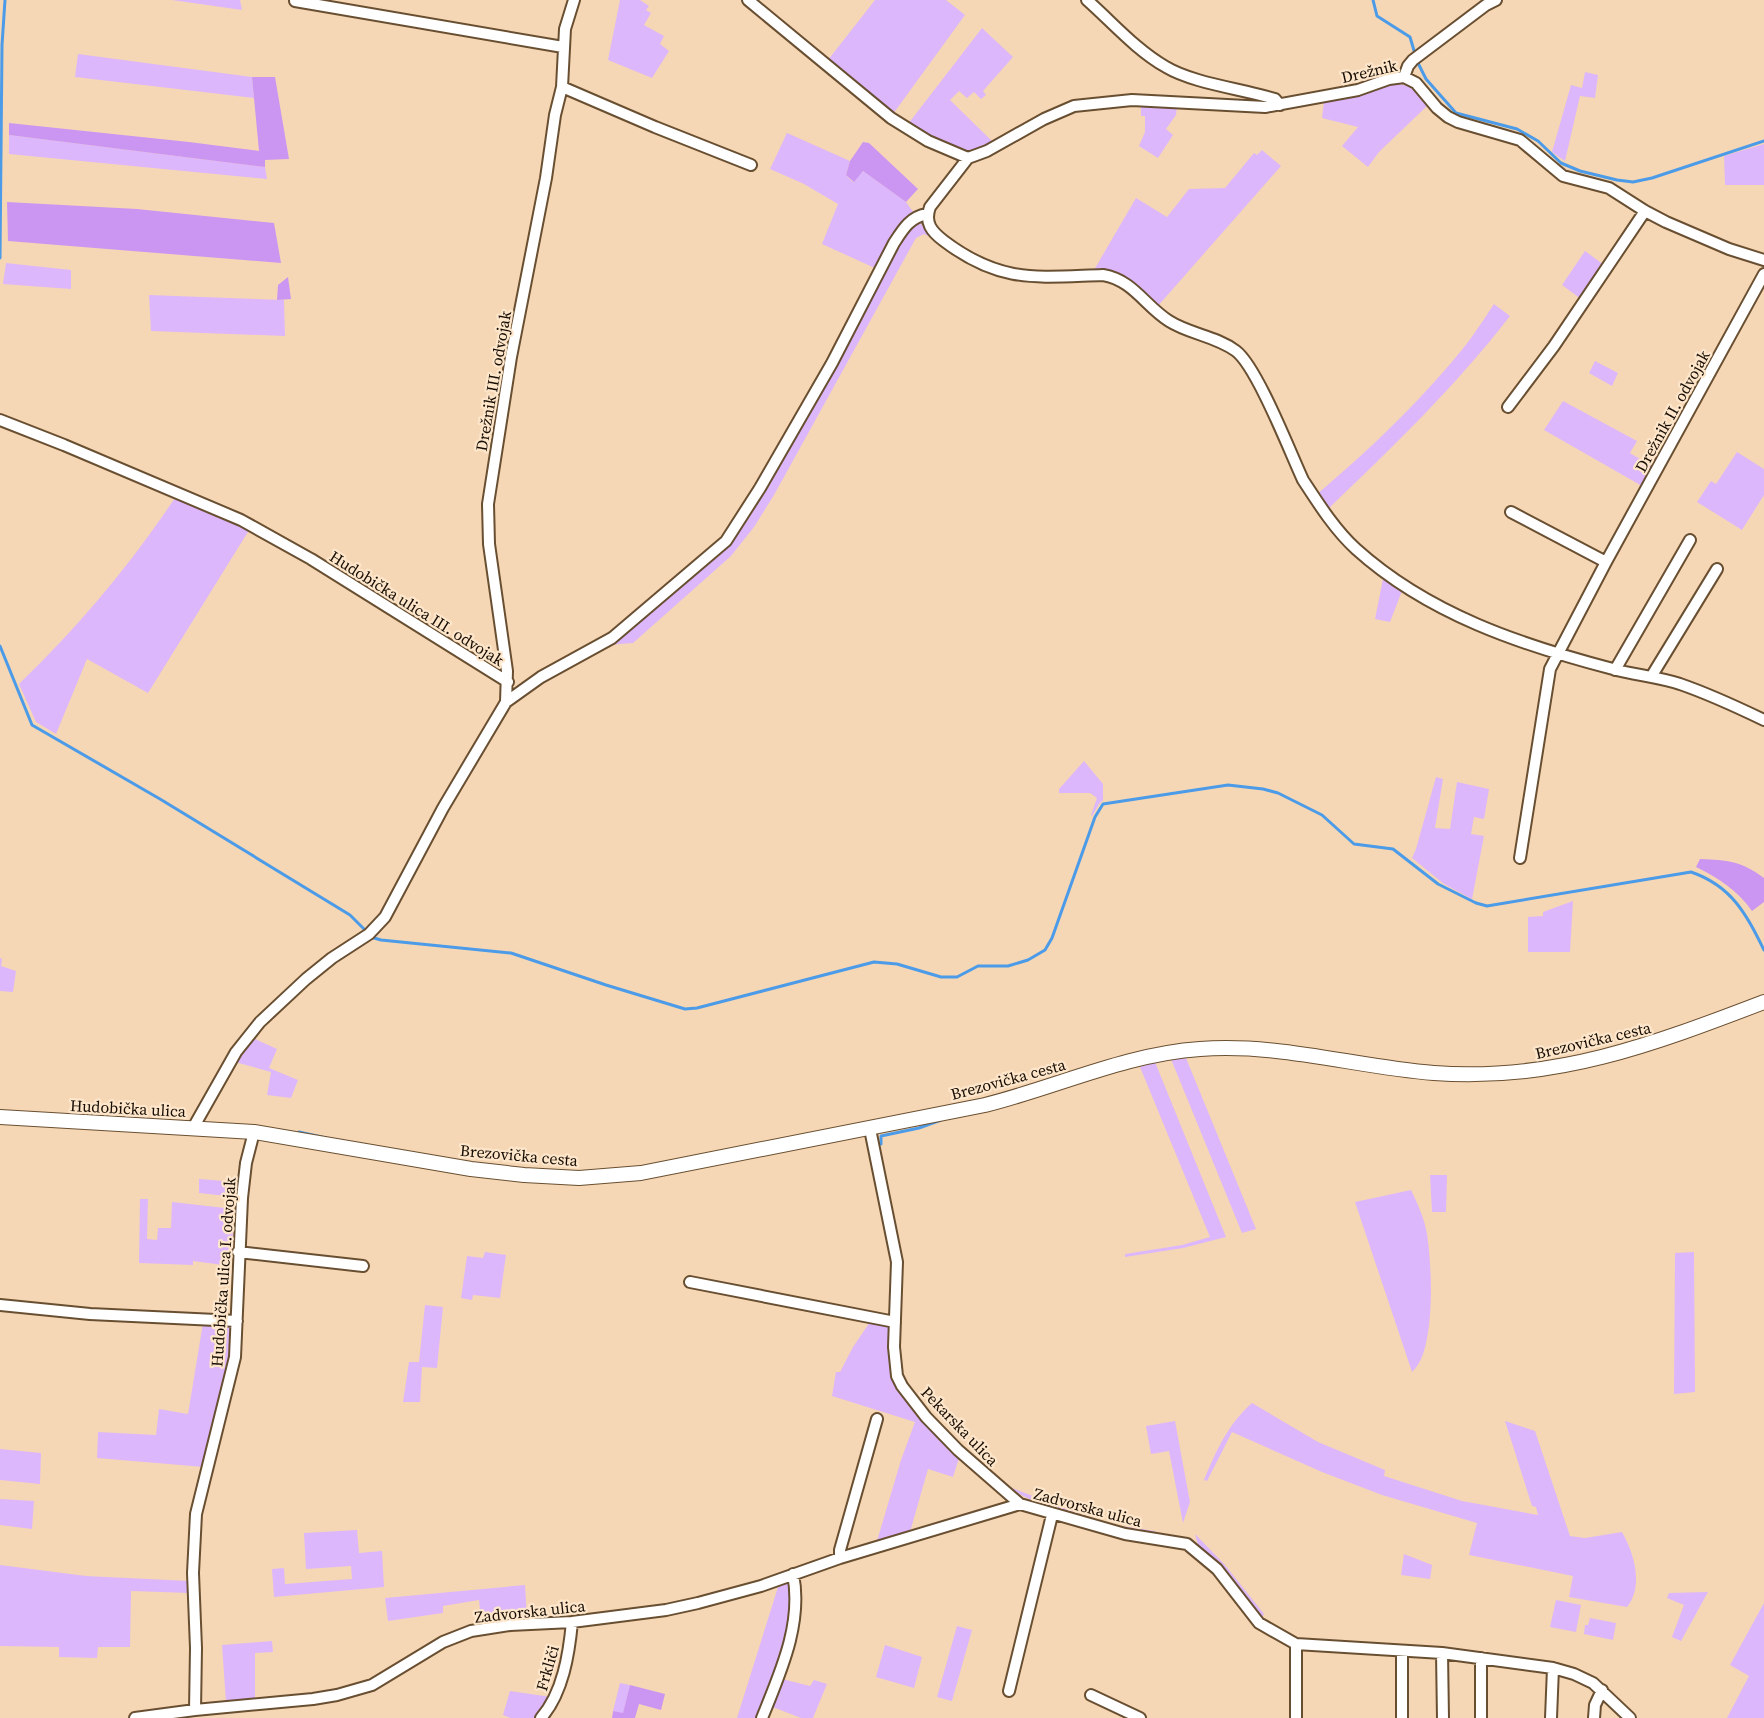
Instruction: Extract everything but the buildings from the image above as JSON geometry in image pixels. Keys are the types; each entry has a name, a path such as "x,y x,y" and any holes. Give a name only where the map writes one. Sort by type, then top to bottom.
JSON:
{"main road":[{"name":"Brezovička cesta","path":"254,1132 471,1169 524,1175 579,1178 640,1173 870,1129 1024,1095 1142,1058 1197,1049 1218,1047 1279,1051 1452,1074 1505,1073 1553,1068 1611,1056 1657,1043 1764,1002"},
{"name":"Hudobička ulica","path":"0,1117 254,1132"}],"street":[{"name":"Drežnik III. odvojak","path":"508,682 489,544 488,504 511,357 562,87 565,29 574,0"},
{"path":"748,0 891,118 928,141 968,158 927,214 929,227 958,252 998,272 1025,277 1103,275 1114,277 1129,285 1168,321 1236,351 1254,375 1304,480 1334,524 1354,548 1421,596 1453,615 1483,628 1615,670 1680,684 1764,720"},
{"path":"1087,0 1149,56 1167,68 1183,75 1275,99 1280,105"},
{"path":"1404,77 1408,66 1418,57 1486,5 1496,0"},
{"path":"295,1 563,47"},
{"name":"Drežnik","path":"968,158 987,151 1061,111 1082,105 1132,100 1265,107 1358,90 1389,79 1404,77 1416,83 1437,108 1448,117 1520,140 1563,176 1609,188 1645,211 1729,249 1764,260"},
{"path":"562,87 751,165"},
{"path":"1508,407 1554,346 1645,211"},
{"path":"506,702 541,677 612,638 726,541 760,488 832,363 894,243 906,225 917,216 927,214"},
{"name":"Drežnik II. odvojak","path":"1520,858 1550,669 1764,274"},
{"name":"Hudobička ulica III. odvojak","path":"0,420 250,524 311,559 508,682 506,702 443,808 386,917 369,934 332,958 306,979 260,1022 236,1052 193,1128"},
{"path":"1511,512 1606,562"},
{"path":"1615,670 1690,540"},
{"path":"1651,677 1717,569"},
{"name":"Pekarska ulica","path":"870,1129 897,1262 895,1368 902,1386 926,1417 958,1450 1020,1504"},
{"name":"Hudobička ulica I. odvojak","path":"195,1710 196,1648 193,1573 196,1514 235,1357 242,1198 246,1163 254,1132"},
{"path":"238,1252 363,1266"},
{"path":"690,1282 895,1322"},
{"path":"0,1305 90,1314 237,1321"},
{"path":"840,1558 840,1550 877,1419"},
{"name":"Zadvorska ulica","path":"195,1710 337,1695 372,1684 458,1635 496,1626 572,1622 666,1610 698,1603 761,1586 840,1558 1020,1504 1125,1534 1187,1544 1217,1569 1259,1623 1296,1644 1442,1653 1553,1668 1583,1678 1602,1690 1630,1718"},
{"path":"1009,1691 1052,1515"},
{"path":"762,1718 795,1619 796,1591 793,1574"},
{"name":"Frkliči","path":"541,1718 549,1708 558,1688 568,1653 572,1622"},
{"path":"1296,1644 1296,1718"},
{"path":"1402,1651 1402,1718"},
{"path":"1442,1653 1443,1718"},
{"path":"1481,1658 1481,1718"},
{"path":"1551,1718 1553,1668"},
{"path":"1594,1718 1595,1705 1602,1690"},
{"path":"1091,1695 1140,1718"},
{"path":"135,1718 195,1710"}],"shaded area":[{"path":"172,0 240,0 242,10"},
{"path":"620,0 640,0 649,6 646,10 651,13 644,25 664,36 660,44 669,51 652,78 608,60"},
{"path":"875,0 946,0 965,15 893,114 828,60"},
{"path":"982,28 1013,57 983,91 986,95 981,99 974,92 967,98 959,91 950,100 994,143 968,151 941,143 908,124"},
{"path":"78,54 252,77 254,98 75,77"},
{"path":"1585,72 1598,75 1595,98 1580,96 1565,161 1552,152 1571,85 1582,88"},
{"path":"252,77 275,77 289,159 265,160 265,167 9,135 9,123 259,151"},
{"path":"1393,84 1405,85 1413,89 1427,106 1379,152 1368,167 1342,146 1358,127 1322,118 1324,101"},
{"path":"1141,104 1177,106 1176,115 1166,129 1173,135 1158,158 1139,146 1145,132 1145,116 1141,116"},
{"path":"787,133 850,161 846,175 853,182 863,171 906,202 914,213 877,269 822,244 838,204 804,184 770,169"},
{"path":"9,135 265,167 267,179 9,154"},
{"path":"863,142 869,143 918,189 906,202 863,171 854,182 846,175 850,161"},
{"path":"1764,144 1764,185 1725,185 1724,156"},
{"path":"1262,150 1281,166 1157,307 1105,271 1094,270 1136,198 1167,217 1189,189 1225,188 1254,153 1257,155"},
{"path":"7,202 137,209 274,223 281,263 8,241"},
{"path":"919,221 930,237 924,234 916,238 754,527 731,556 633,643 608,645 714,556 898,244 910,227"},
{"path":"1585,251 1604,265 1581,299 1562,285"},
{"path":"6,263 71,270 71,289 3,284"},
{"path":"288,277 291,299 277,300 278,285"},
{"path":"149,295 284,300 285,336 151,331"},
{"path":"1494,304 1510,316 1489,342 1423,416 1328,509 1317,494 1372,446 1441,375"},
{"path":"1595,361 1618,373 1612,386 1589,373"},
{"path":"1563,401 1637,441 1630,453 1653,467 1642,486 1544,430"},
{"path":"1737,452 1764,469 1764,495 1742,530 1697,502 1711,481 1716,484"},
{"path":"177,495 251,527 148,693 87,659 56,734 36,722 19,684 103,594"},
{"path":"1383,579 1402,591 1390,622 1375,619"},
{"path":"1084,761 1103,784 1103,800 1092,816 1097,798 1090,793 1059,793 1059,789"},
{"path":"1436,777 1443,779 1435,828 1450,829 1457,782 1489,789 1484,819 1474,817 1471,834 1484,836 1472,899 1444,884 1412,858"},
{"path":"1700,859 1734,862 1756,872 1764,878 1764,902 1752,911 1741,897 1727,886 1696,867"},
{"path":"1573,901 1570,952 1528,952 1528,917 1543,916 1543,912"},
{"path":"0,958 2,959 1,966 16,971 13,992 0,991"},
{"path":"251,1037 277,1049 269,1068 298,1080 291,1098 267,1095 271,1072 235,1062"},
{"path":"1186,1058 1256,1229 1242,1233 1171,1059"},
{"path":"1155,1062 1226,1237 1183,1248 1125,1257 1125,1254 1182,1245 1210,1237 1140,1067"},
{"path":"1430,1175 1447,1175 1446,1212 1432,1212"},
{"path":"199,1179 237,1182 236,1197 199,1193"},
{"path":"1411,1190 1426,1229 1431,1282 1426,1345 1420,1361 1412,1372 1355,1202"},
{"path":"140,1199 148,1199 147,1239 157,1240 158,1228 171,1228 172,1202 234,1209 231,1266 193,1261 193,1265 139,1263"},
{"path":"485,1252 506,1255 500,1298 473,1295 472,1300 461,1298 467,1256 483,1258"},
{"path":"1694,1252 1695,1392 1674,1394 1675,1253"},
{"path":"425,1305 443,1307 437,1368 422,1367 420,1402 403,1402 409,1362 419,1362"},
{"path":"870,1322 886,1325 889,1328 893,1377 959,1458 953,1477 928,1469 910,1532 877,1541 915,1422 832,1396 836,1372 840,1372"},
{"path":"203,1323 230,1325 233,1329 234,1341 204,1467 97,1458 98,1432 156,1435 159,1409 188,1414"},
{"path":"1252,1403 1318,1442 1385,1470 1384,1476 1462,1501 1538,1515 1536,1507 1532,1506 1505,1421 1535,1431 1570,1536 1585,1538 1622,1532 1635,1570 1636,1580 1632,1599 1627,1607 1569,1597 1573,1576 1469,1555 1477,1523 1382,1495 1322,1472 1232,1432 1207,1481 1204,1480 1229,1429"},
{"path":"1175,1421 1190,1502 1183,1523 1169,1451 1151,1454 1146,1426"},
{"path":"0,1449 41,1453 40,1484 0,1480"},
{"path":"1007,1486 1071,1511 1115,1525 1155,1531 1156,1534 1121,1528 1079,1517 1038,1503"},
{"path":"0,1499 34,1501 32,1529 0,1525"},
{"path":"357,1530 359,1553 382,1551 384,1587 274,1597 272,1569 284,1568 285,1584 352,1579 351,1566 306,1569 304,1533"},
{"path":"1195,1534 1225,1565 1264,1614 1262,1618 1221,1566 1198,1545"},
{"path":"1404,1554 1432,1565 1430,1579 1401,1575"},
{"path":"0,1565 86,1576 189,1581 189,1593 131,1591 130,1647 98,1647 97,1658 59,1657 59,1647 0,1646"},
{"path":"789,1583 792,1603 788,1634 773,1678 757,1718 737,1718 778,1587"},
{"path":"525,1585 527,1619 491,1621 477,1625 475,1612 480,1611 479,1600 443,1606 443,1613 388,1621 385,1598"},
{"path":"1708,1592 1681,1641 1672,1637 1684,1605 1667,1598 1669,1593"},
{"path":"1556,1600 1581,1605 1576,1632 1550,1627"},
{"path":"1764,1603 1764,1718 1727,1718 1749,1676 1730,1665"},
{"path":"1590,1618 1616,1623 1613,1640 1584,1634 1585,1625 1588,1625"},
{"path":"957,1626 972,1630 952,1701 937,1697"},
{"path":"272,1641 273,1652 255,1653 255,1700 226,1702 222,1645"},
{"path":"885,1645 922,1657 914,1688 876,1677"},
{"path":"782,1679 810,1686 814,1680 827,1684 813,1718 801,1718 770,1706"},
{"path":"620,1683 630,1685 623,1714 613,1711"},
{"path":"630,1685 665,1694 661,1710 639,1704 635,1718 612,1718 613,1711 623,1713"},
{"path":"510,1691 551,1697 536,1718 511,1718 503,1715"}],"waterway":[{"path":"0,258 2,45 5,0"},
{"path":"1373,0 1377,16 1410,37 1415,54"},
{"path":"1417,61 1426,79 1456,113 1517,129 1538,141 1561,163 1580,171 1617,180 1633,182 1652,178 1764,141"},
{"path":"0,646 32,725 160,799 350,915 367,932"},
{"path":"374,938 511,953 685,1009 697,1008 874,962 897,964 941,977 957,977 978,966 1008,966 1028,960 1045,950 1052,938 1095,817 1103,804 1228,785 1278,793 1322,815 1354,844 1393,849 1438,884 1487,906 1691,872 1705,878 1727,893 1744,913 1764,950"},
{"path":"881,1144 881,1136 919,1128 941,1120"},
{"path":"299,1132 326,1138"}]}
